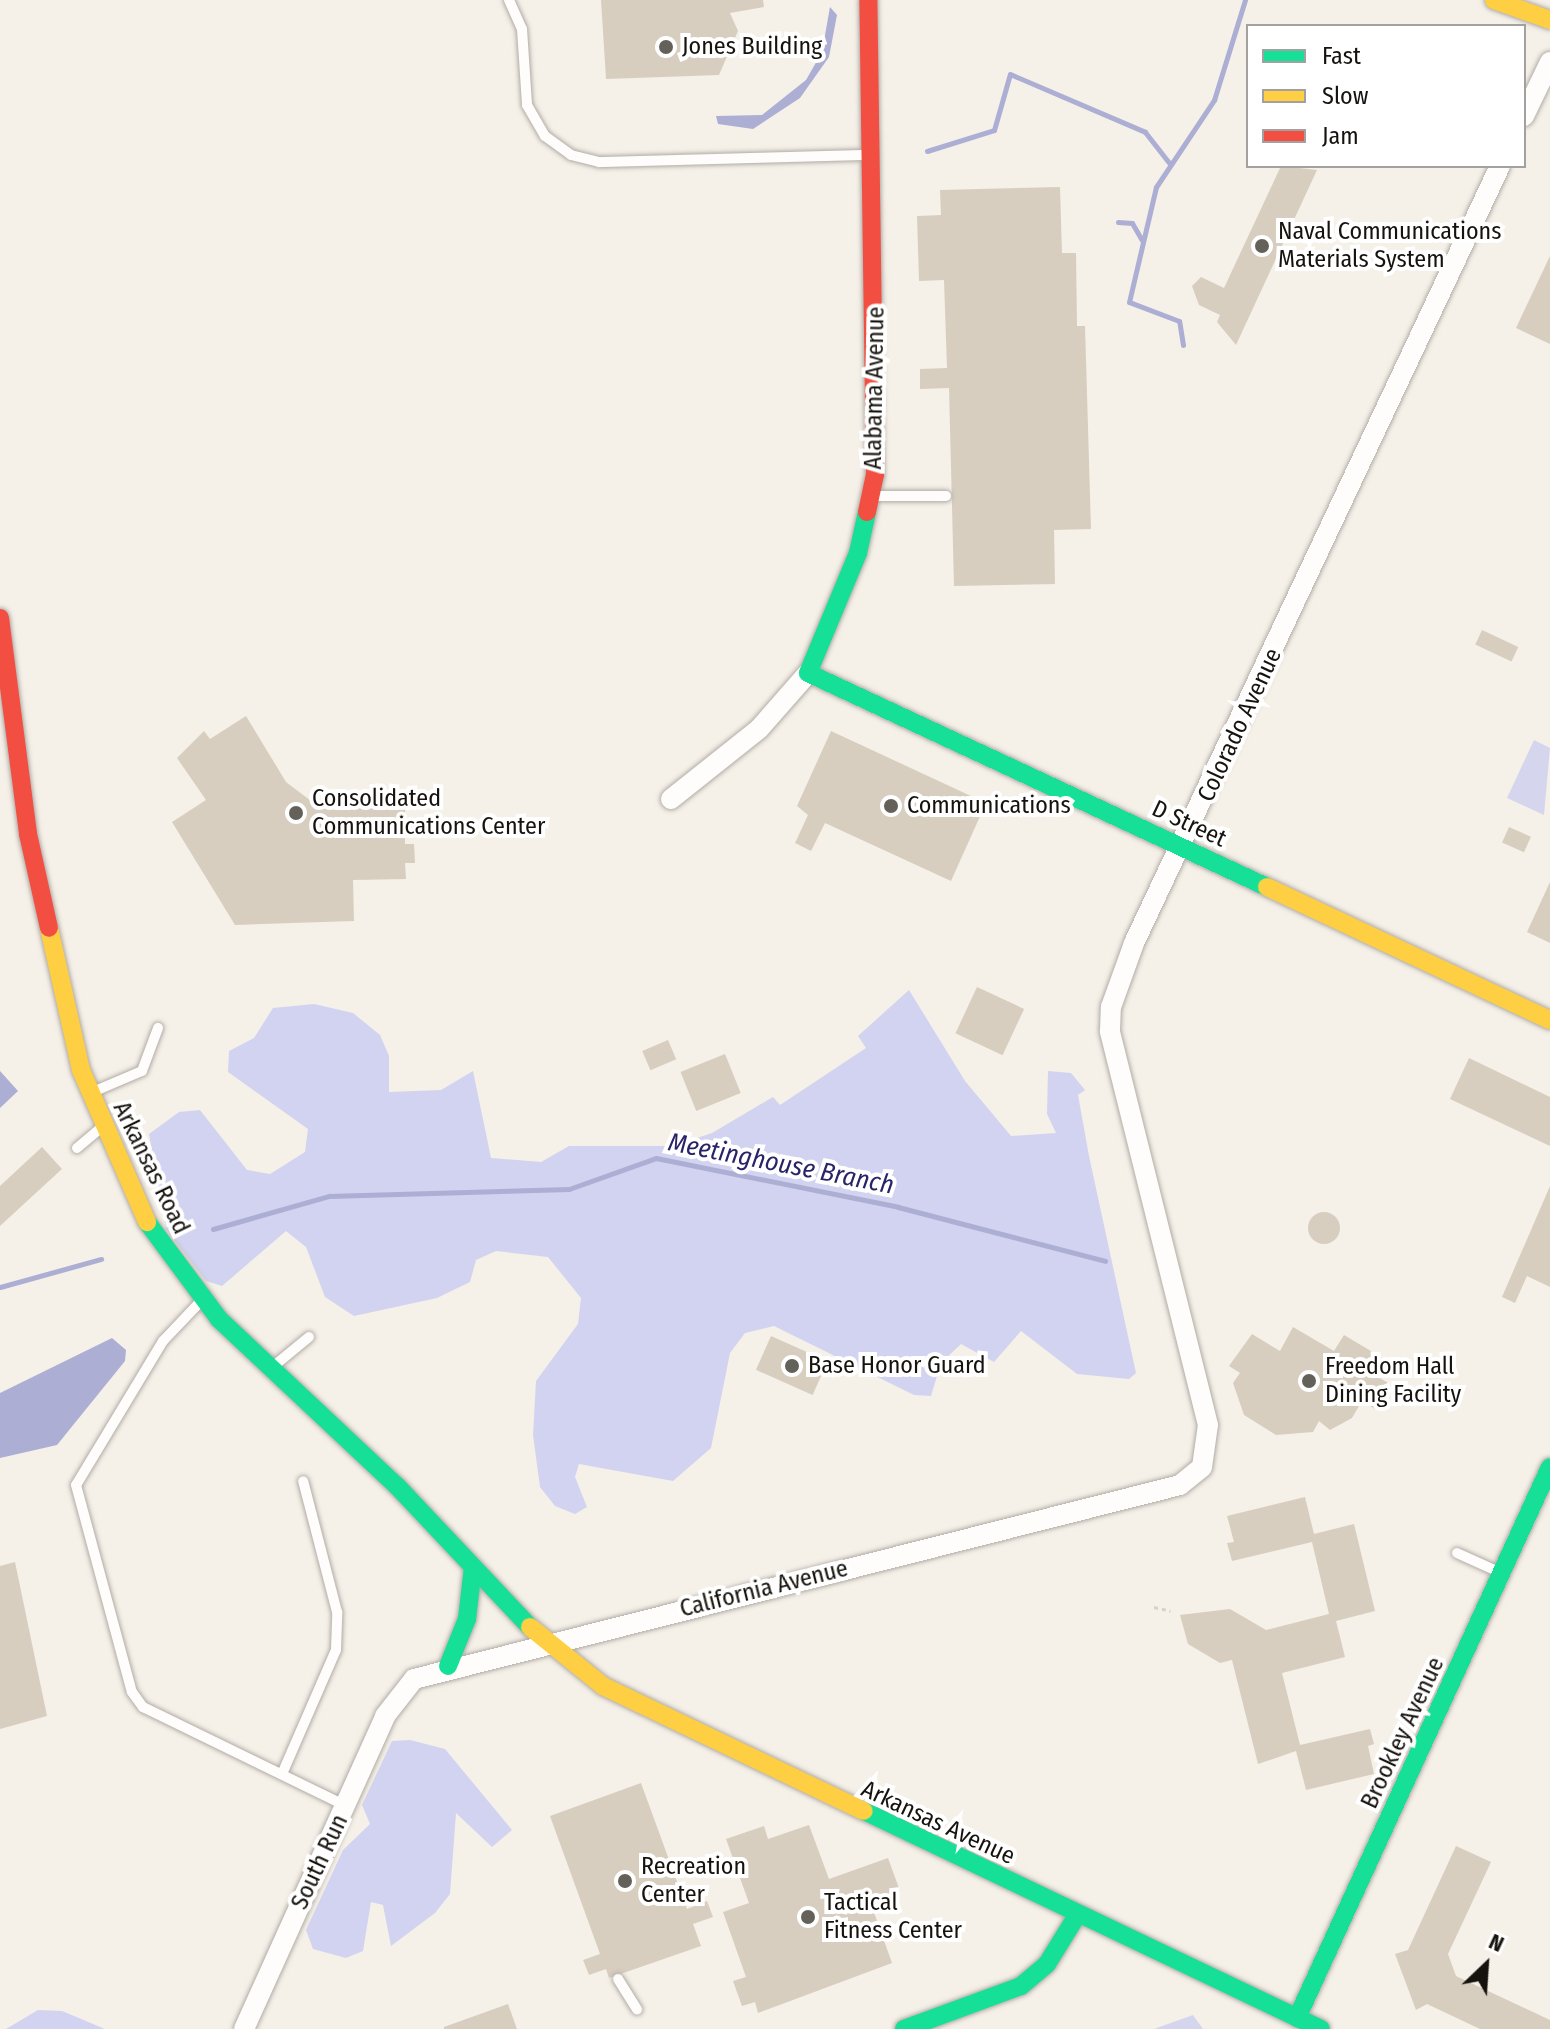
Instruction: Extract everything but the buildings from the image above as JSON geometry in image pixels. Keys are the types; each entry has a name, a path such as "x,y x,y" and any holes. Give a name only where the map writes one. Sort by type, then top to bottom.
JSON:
{"street":[{"name":"Alabama Avenue","path":"671,799 759,729 808,673 858,553 872,495 879,427 868,0"},
{"path":"1494,0 1550,20"},
{"path":"1526,112 1550,62"},
{"name":"Colorado Avenue","path":"1136,1496 1187,1482 1209,1447 1110,1019 1124,968 1499,168"},
{"name":"Arkansas Road","path":"0,616 47,935 89,1093 151,1231 202,1299 473,1567 545,1643"},
{"name":"D Street","path":"808,673 1550,1020"},
{"name":"Brookley Avenue","path":"1297,2018 1550,1467"},
{"name":"California Avenue","path":"398,1695 414,1679 448,1666 1136,1496"},
{"path":"448,1666 467,1619 473,1567"},
{"name":"Arkansas Avenue","path":"545,1643 653,1715 1076,1917 1321,2029"},
{"name":"South Run","path":"244,2029 398,1695"},
{"path":"904,2029 1021,1986 1047,1964 1076,1917"}],"lane":[{"path":"509,0 522,29 527,105 545,136 571,155 599,162 873,155"},
{"path":"872,495 946,496"},
{"path":"89,1093 142,1071 158,1028"},
{"path":"77,1148 102,1127"},
{"path":"202,1299 163,1341 76,1485 137,1701 346,1806"},
{"path":"272,1370 309,1337"},
{"path":"282,1774 336,1650 337,1612 303,1481"},
{"path":"1457,1553 1503,1573"},
{"path":"618,1979 637,2009"}],"path":[{"path":"1154,1607 1171,1611"}],"shaded area":[{"path":"830,7 837,15 829,57 800,98 753,129 718,124 716,116 762,115 806,80 822,52"},
{"path":"1534,740 1550,748 1544,815 1507,798"},
{"path":"909,990 965,1081 1011,1136 1056,1133 1047,1114 1048,1071 1071,1073 1085,1090 1078,1095 1136,1373 1129,1379 1077,1374 1021,1331 994,1362 961,1344 941,1363 931,1396 914,1395 774,1326 745,1333 730,1353 711,1448 673,1481 579,1464 575,1477 587,1507 575,1514 555,1506 540,1487 533,1435 536,1381 578,1324 581,1298 548,1257 496,1251 476,1260 470,1282 437,1298 354,1316 325,1297 306,1247 286,1231 222,1286 206,1281 166,1229 149,1134 179,1112 200,1110 247,1170 270,1174 305,1152 308,1129 228,1072 229,1051 254,1038 273,1008 314,1004 353,1013 380,1035 389,1056 389,1092 441,1090 473,1071 491,1158 541,1162 569,1146 673,1146 712,1133 773,1097 780,1105 866,1048 858,1036"},
{"path":"0,1071 18,1091 0,1108"},
{"path":"112,1338 126,1350 125,1361 57,1445 0,1458 0,1393"},
{"path":"410,1740 445,1749 512,1830 492,1847 456,1813 450,1894 435,1913 391,1946 383,1905 371,1902 363,1951 346,1958 313,1949 306,1930 343,1850 370,1824 362,1805 392,1741"},
{"path":"38,2010 62,2011 105,2029 6,2029"},
{"path":"1193,2015 1203,2029 1154,2029"}],"waterway":[{"path":"1183,345 1179,321 1129,302 1156,187 1214,100 1245,0"},
{"path":"927,151 994,130 1010,74 1145,132 1169,163"},
{"path":"1118,222 1132,223 1142,240"},
{"name":"Meetinghouse Branch","path":"213,1229 329,1196 569,1189 656,1158 898,1207 1105,1261"},
{"name":"Meetinghouse Branch","path":"0,1287 101,1259"}],"traffic: fast":[{"path":"867,512 858,553 808,673 1267,887"},
{"path":"147,1222 219,1319 397,1486 530,1627"},
{"path":"1297,2018 1550,1467"},
{"path":"448,1666 467,1619 473,1567"},
{"path":"864,1811 1321,2029"},
{"path":"904,2029 1021,1986 1047,1964 1076,1917"}],"traffic: slow":[{"path":"1494,0 1550,20"},
{"path":"1267,887 1550,1020"},
{"path":"49,928 81,1070 147,1222"},
{"path":"530,1627 603,1686 864,1811"}],"traffic: jam":[{"path":"867,512 875,475 868,0"},
{"path":"0,618 28,834 49,928"}],"place":[{"name":"Jones Building","path":"666,47"},
{"name":"Naval Communications Materials System","path":"1262,246"},
{"name":"Communications","path":"891,806"},
{"name":"Consolidated Communications Center","path":"296,813"},
{"name":"Base Honor Guard","path":"792,1366"},
{"name":"Freedom Hall Dining Facility","path":"1309,1381"},
{"name":"Recreation Center","path":"625,1881"},
{"name":"Tactical Fitness Center","path":"808,1917"}]}
